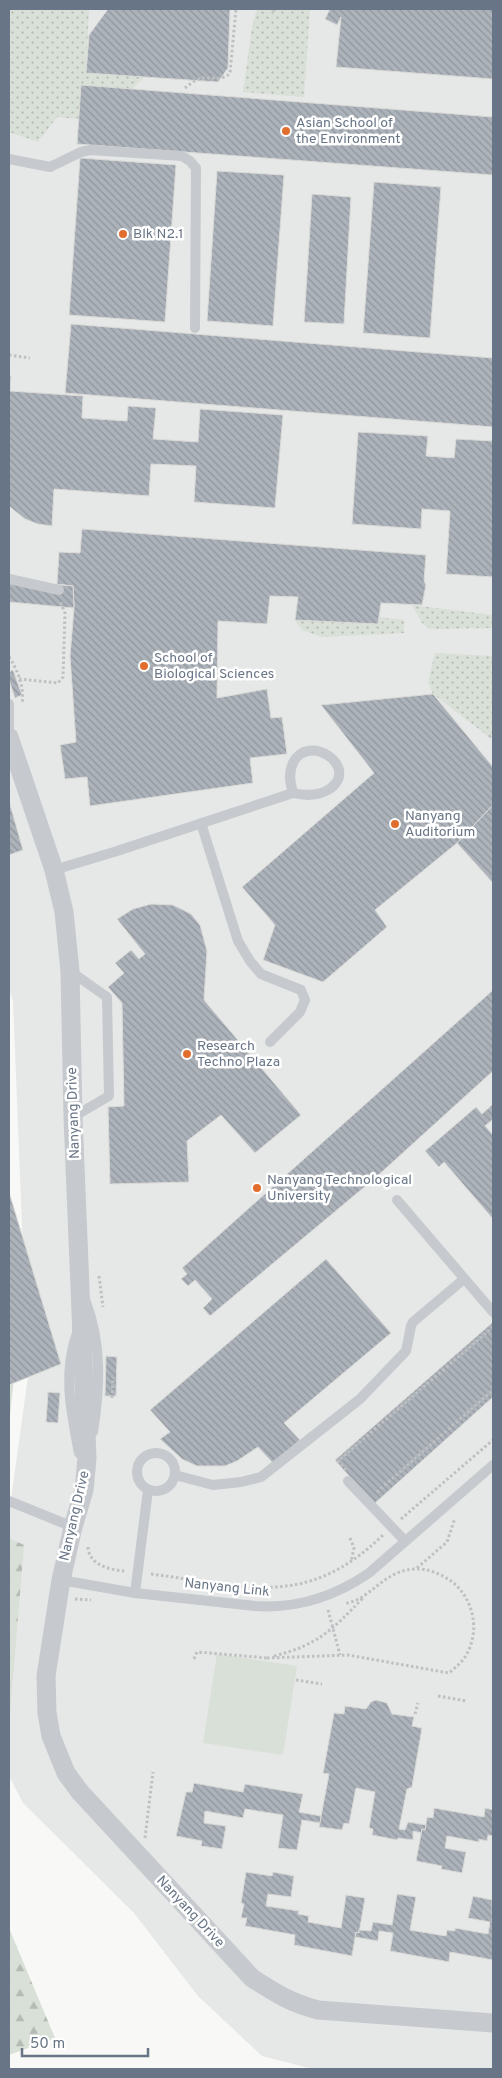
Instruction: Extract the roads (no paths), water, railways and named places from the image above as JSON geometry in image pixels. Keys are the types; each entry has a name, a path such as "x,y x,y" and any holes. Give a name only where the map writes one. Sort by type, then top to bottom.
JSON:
{"street":[{"name":"Nanyang Drive","path":"9,737 54,870 64,912 70,971 73,1117 88,1458 84,1488 72,1527 61,1580 46,1676 51,1736 63,1767 80,1792 252,1978 295,2004 318,2010 493,2023"}],"lane":[{"path":"9,159 50,166 60,164 81,152 90,150 182,156 190,161 196,168 195,328"},
{"path":"9,579 59,590"},
{"path":"9,704 9,729"},
{"path":"54,870 293,793 309,796 322,793 338,781 340,767 327,754 318,750 302,752 294,760 290,770 290,783 293,793"},
{"path":"201,824 238,941 250,961 261,974 301,990 305,1000 300,1012 270,1042"},
{"path":"70,971 107,997 109,1096 73,1117"},
{"path":"397,1200 492,1309"},
{"path":"175,1475 213,1485 241,1482 261,1477 360,1400 406,1351 411,1326 414,1322 464,1279"},
{"path":"80,1286 92,1318 98,1346 98,1400 88,1458"},
{"path":"82,1320 71,1348 68,1373 69,1402 84,1488"},
{"path":"155,1452 165,1454 173,1460 176,1470 174,1480 168,1488 158,1491 148,1490 140,1483 137,1474 138,1463 145,1455 155,1452"},
{"name":"Nanyang Link","path":"61,1580 135,1593 255,1606 273,1607 316,1600 349,1587 369,1572 493,1465"},
{"path":"350,1478 391,1528 405,1541"},
{"path":"135,1593 136,1572 148,1490"},
{"path":"9,1501 72,1527"}],"place":[{"name":"Asian School of the Environment","path":"286,131"},
{"name":"Blk N2.1","path":"123,234"},
{"name":"School of Biological Sciences","path":"144,666"},
{"name":"Nanyang Auditorium","path":"395,824"},
{"name":"Research Techno Plaza","path":"187,1054"},
{"name":"Nanyang Technological University","path":"257,1188"}]}
